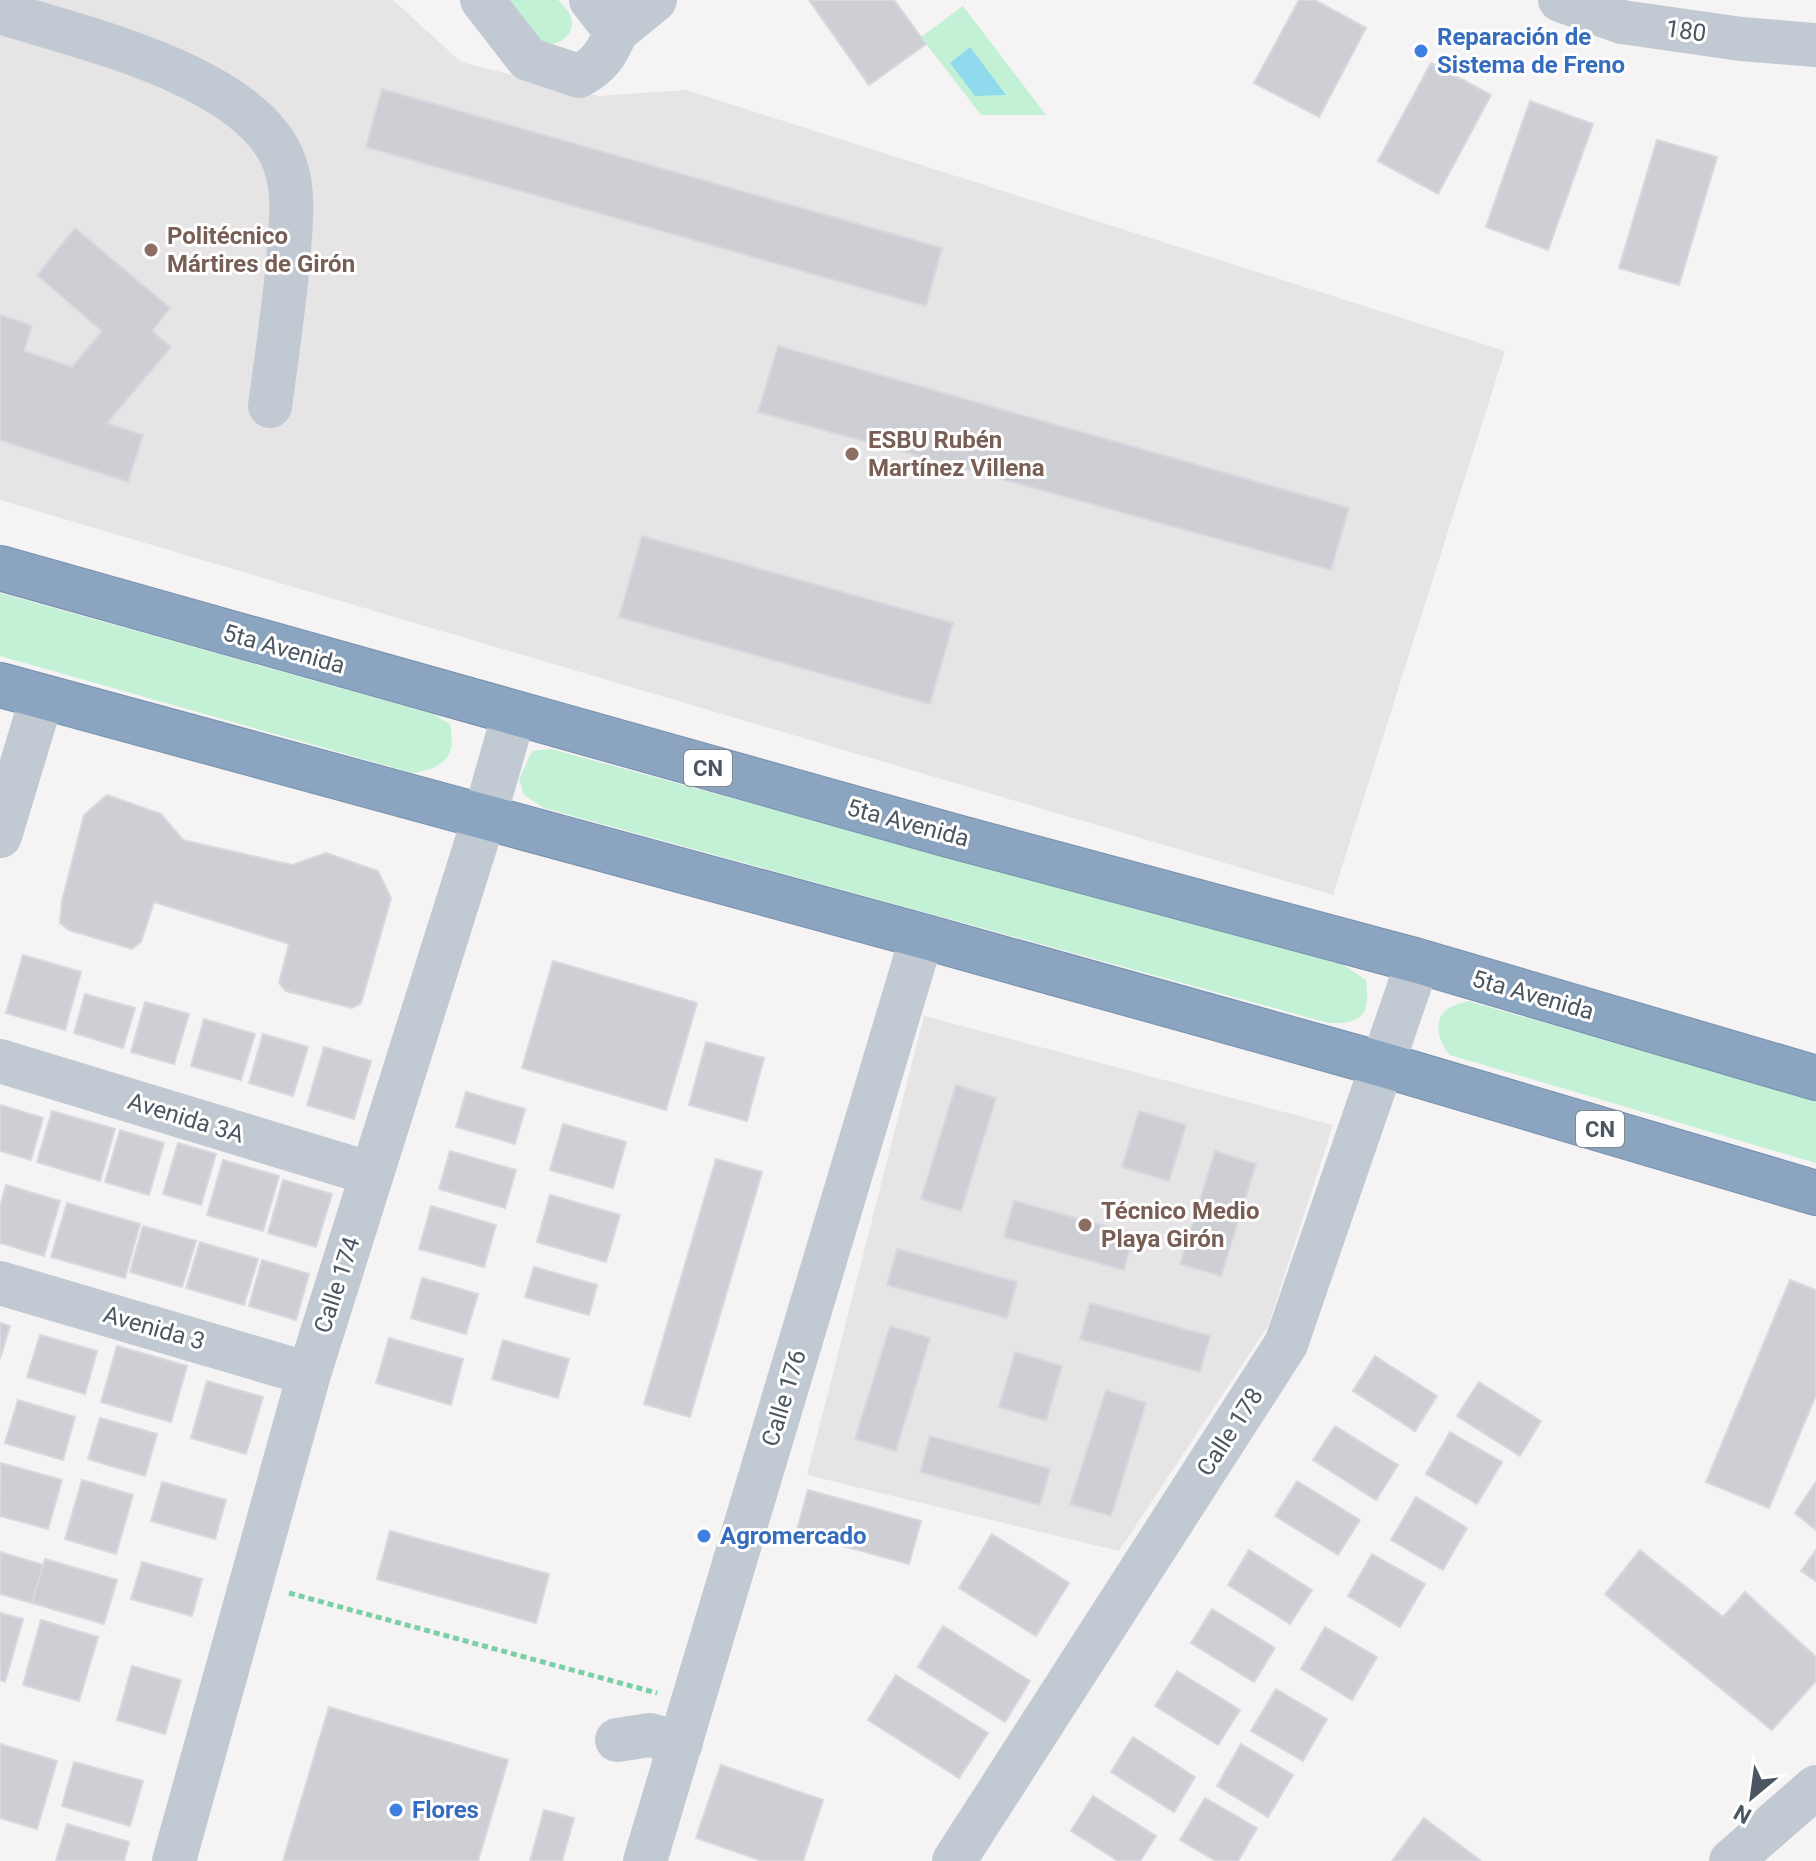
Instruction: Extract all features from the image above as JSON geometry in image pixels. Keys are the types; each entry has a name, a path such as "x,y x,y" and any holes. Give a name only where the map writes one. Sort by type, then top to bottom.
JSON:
{"highway":[{"name":"5ta Avenida","path":"0,568 514,714 1418,961 1816,1078"},
{"name":"CN","path":"0,685 485,815 1384,1065 1816,1193"}],"street":[{"path":"482,0 528,59 579,76 596,67 608,51 603,16 655,0"},
{"name":"180","path":"1560,0 1622,22 1741,39 1816,45"},
{"path":"0,12 165,65 197,80 243,109 267,132 287,169 292,205 286,293 270,406"},
{"path":"0,836 42,697"},
{"name":"Calle 174","path":"174,1861 309,1374 514,714"},
{"name":"Calle 176","path":"645,1861 922,936"},
{"name":"Calle 178","path":"954,1861 1286,1344 1418,961"},
{"name":"Avenida 3A","path":"0,1061 372,1174"},
{"name":"Avenida 3","path":"0,1283 309,1374"},
{"path":"617,1740 650,1735 687,1722"},
{"path":"1731,1861 1816,1787"}],"path":[{"path":"251,1582 687,1722"}],"shaded area":[{"name":"ESBU Rubén Martínez Villena","path":"0,0 393,0 461,62 598,96 686,90 1505,351 1333,895 0,500"},
{"name":"Técnico Medio Playa Girón","path":"924,1016 1333,1125 1268,1326 1119,1551 807,1475"}],"green space":[{"path":"504,0 558,0 570,15 571,29 557,43 536,40"},
{"path":"963,6 1046,115 981,115 921,37"},
{"path":"0,593 433,714 450,724 450,753 433,768 413,773 0,656"},
{"path":"551,749 1342,964 1366,980 1365,1009 1357,1019 1329,1023 544,808 524,795 519,779 532,751"},
{"path":"1468,1001 1816,1101 1816,1163 1450,1055 1440,1037 1440,1018 1449,1008"}],"water":[{"path":"970,47 1006,95 975,96 950,63"}],"building":[{"path":"809,0 894,0 926,44 869,85"},
{"path":"1299,0 1315,0 1366,28 1319,117 1254,83"},
{"path":"1431,63 1491,95 1438,194 1378,161"},
{"path":"382,89 942,248 926,306 366,147"},
{"path":"1530,101 1593,124 1548,250 1486,227"},
{"path":"1657,140 1717,157 1679,285 1619,268"},
{"path":"75,228 170,308 152,331 171,347 107,423 143,435 128,482 0,440 0,315 32,326 24,351 72,367 102,331 37,275"},
{"path":"778,346 1349,508 1331,570 758,412"},
{"path":"642,536 953,623 930,704 619,617"},
{"path":"107,795 161,814 183,840 292,865 326,853 378,871 391,898 361,1003 352,1008 286,991 279,983 289,944 154,902 141,942 132,949 69,930 60,923 62,901 84,815"},
{"path":"23,955 81,972 65,1030 6,1013"},
{"path":"553,961 697,1003 666,1110 522,1068"},
{"path":"85,994 135,1008 123,1048 74,1033"},
{"path":"145,1002 189,1014 174,1064 131,1052"},
{"path":"204,1019 255,1034 241,1080 191,1066"},
{"path":"263,1034 308,1047 293,1096 249,1083"},
{"path":"706,1042 764,1058 747,1121 689,1105"},
{"path":"324,1047 371,1061 354,1119 307,1105"},
{"path":"956,1085 996,1098 961,1211 921,1199"},
{"path":"466,1092 525,1109 515,1144 456,1127"},
{"path":"0,1105 43,1118 31,1160 0,1151"},
{"path":"52,1111 115,1129 100,1181 37,1162"},
{"path":"1139,1111 1186,1125 1169,1181 1122,1167"},
{"path":"563,1124 626,1142 613,1188 550,1170"},
{"path":"120,1130 164,1143 149,1195 105,1182"},
{"path":"178,1143 216,1154 201,1205 163,1194"},
{"path":"450,1151 516,1170 505,1208 439,1189"},
{"path":"1215,1151 1256,1164 1221,1276 1180,1264"},
{"path":"716,1159 762,1172 690,1417 644,1404"},
{"path":"223,1160 279,1176 263,1231 207,1215"},
{"path":"283,1180 332,1194 316,1247 268,1233"},
{"path":"6,1185 60,1201 44,1256 0,1243 0,1207"},
{"path":"550,1195 620,1215 606,1262 537,1242"},
{"path":"1014,1201 1134,1234 1124,1270 1004,1237"},
{"path":"67,1203 140,1224 125,1278 51,1257"},
{"path":"431,1206 496,1225 484,1267 419,1249"},
{"path":"143,1226 196,1241 182,1287 130,1272"},
{"path":"200,1242 258,1259 244,1305 186,1288"},
{"path":"897,1249 1017,1282 1007,1318 887,1285"},
{"path":"262,1260 309,1274 296,1320 249,1306"},
{"path":"534,1267 597,1285 589,1315 525,1297"},
{"path":"422,1278 478,1294 466,1334 411,1318"},
{"path":"1790,1280 1816,1290 1816,1395 1769,1508 1706,1482"},
{"path":"1090,1303 1210,1336 1200,1372 1080,1339"},
{"path":"0,1323 10,1326 0,1359"},
{"path":"890,1326 930,1338 896,1451 855,1439"},
{"path":"40,1335 97,1351 85,1394 27,1377"},
{"path":"389,1338 463,1359 451,1405 376,1383"},
{"path":"503,1340 569,1359 558,1398 492,1379"},
{"path":"117,1346 187,1366 171,1422 101,1402"},
{"path":"1015,1352 1062,1366 1046,1421 999,1407"},
{"path":"1375,1356 1437,1396 1415,1431 1353,1391"},
{"path":"207,1381 263,1397 246,1454 191,1438"},
{"path":"1479,1382 1541,1421 1520,1456 1457,1416"},
{"path":"1106,1390 1146,1403 1111,1516 1070,1504"},
{"path":"18,1400 75,1417 63,1460 5,1443"},
{"path":"100,1418 157,1434 145,1476 88,1459"},
{"path":"1335,1426 1398,1465 1376,1500 1313,1460"},
{"path":"1450,1432 1502,1462 1477,1504 1426,1474"},
{"path":"930,1436 1050,1469 1040,1505 920,1472"},
{"path":"1,1463 62,1480 48,1529 0,1516"},
{"path":"82,1480 133,1495 116,1554 65,1539"},
{"path":"1297,1481 1360,1520 1338,1555 1275,1516"},
{"path":"162,1482 226,1500 215,1539 151,1521"},
{"path":"1816,1482 1816,1530 1795,1513"},
{"path":"808,1490 921,1521 909,1564 796,1533"},
{"path":"1416,1497 1467,1528 1443,1570 1391,1540"},
{"path":"390,1531 549,1574 536,1623 377,1579"},
{"path":"992,1534 1069,1583 1036,1636 959,1588"},
{"path":"1249,1550 1312,1590 1290,1624 1228,1585"},
{"path":"1640,1550 1723,1617 1745,1592 1816,1657 1816,1681 1772,1730 1605,1594"},
{"path":"1816,1550 1816,1581 1801,1571"},
{"path":"0,1552 43,1565 32,1603 0,1594"},
{"path":"1372,1554 1425,1584 1400,1627 1348,1596"},
{"path":"45,1559 117,1580 104,1624 32,1603"},
{"path":"142,1562 202,1579 192,1616 131,1599"},
{"path":"1212,1609 1275,1648 1254,1682 1191,1643"},
{"path":"0,1613 23,1619 5,1682 0,1680"},
{"path":"41,1620 98,1637 79,1701 23,1685"},
{"path":"943,1626 1030,1681 1005,1722 918,1667"},
{"path":"1325,1627 1377,1657 1352,1700 1301,1669"},
{"path":"132,1666 181,1680 165,1734 117,1720"},
{"path":"1177,1671 1240,1710 1218,1745 1155,1706"},
{"path":"896,1675 988,1733 959,1778 868,1720"},
{"path":"1276,1689 1327,1719 1303,1761 1251,1731"},
{"name":"Flores","path":"329,1707 508,1760 478,1861 283,1861"},
{"path":"1133,1737 1195,1777 1174,1812 1111,1772"},
{"path":"0,1744 57,1761 37,1829 0,1818"},
{"path":"1241,1744 1293,1775 1268,1817 1217,1786"},
{"path":"74,1762 143,1781 130,1826 62,1806"},
{"path":"721,1765 823,1800 803,1861 762,1861 696,1838"},
{"path":"1093,1796 1156,1836 1140,1861 1118,1861 1071,1831"},
{"path":"1205,1798 1257,1828 1238,1861 1216,1861 1180,1840"},
{"path":"544,1810 574,1818 562,1861 530,1861"},
{"path":"1424,1818 1481,1861 1392,1861"},
{"path":"67,1824 129,1842 124,1861 56,1861"}],"place":[{"name":"Reparación de Sistema de Freno","path":"1421,51"},
{"name":"Politécnico Mártires de Girón","path":"151,250"},
{"name":"ESBU Rubén Martínez Villena","path":"852,454"},
{"name":"Técnico Medio Playa Girón","path":"1085,1225"},
{"name":"Agromercado","path":"704,1536"},
{"name":"Flores","path":"396,1810"}]}
